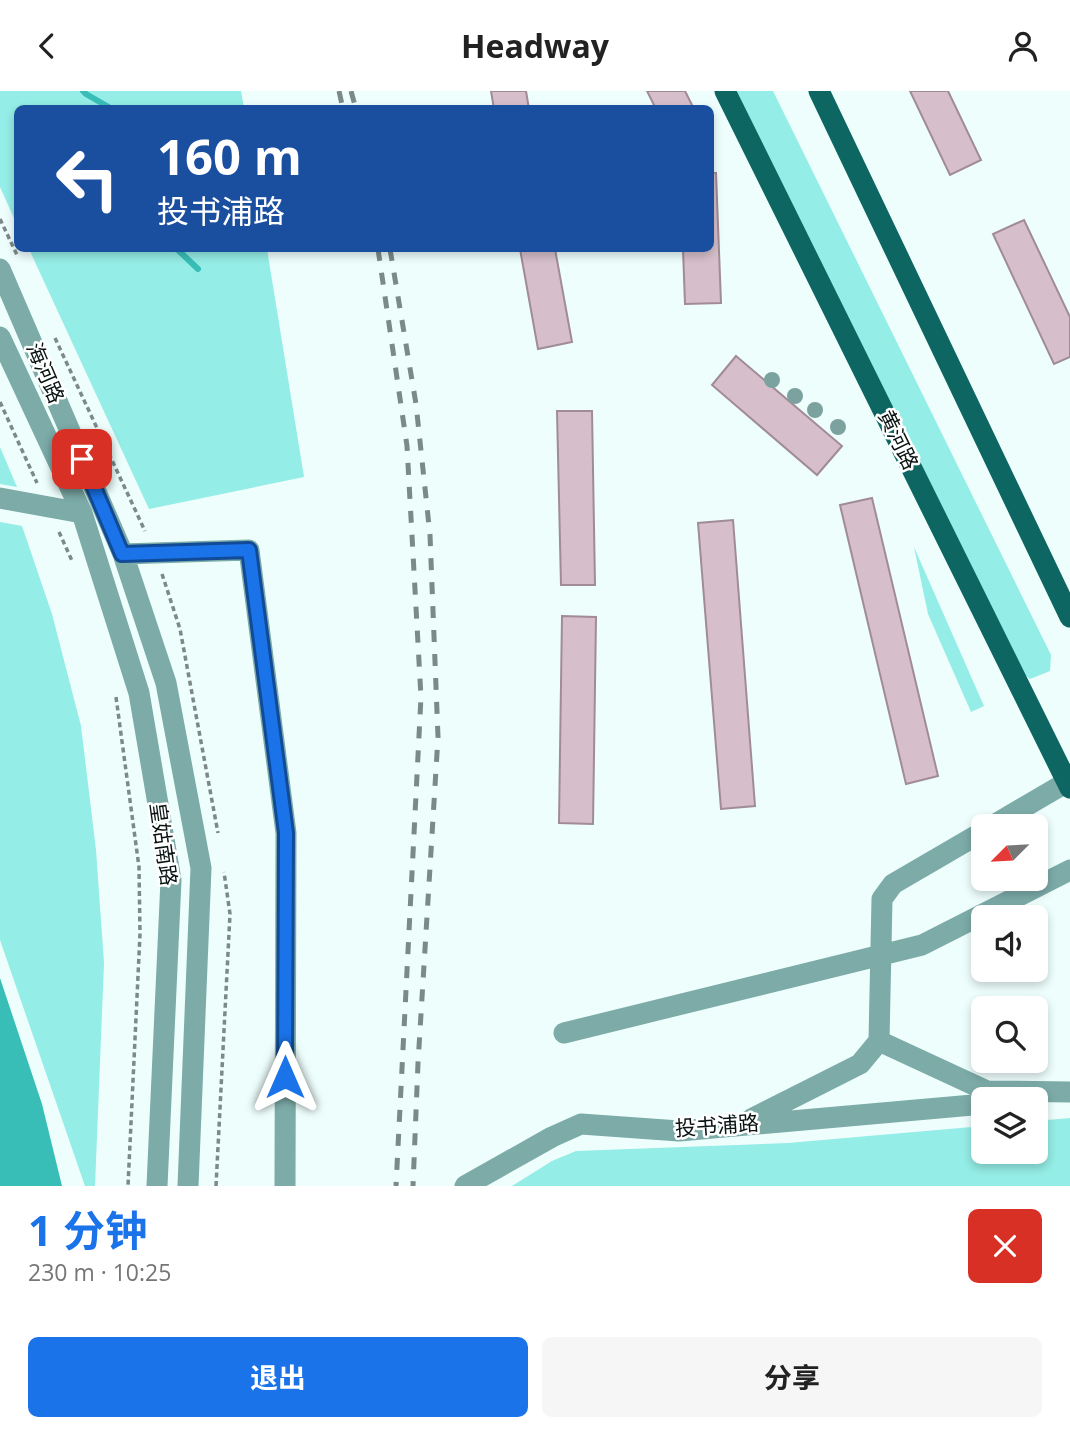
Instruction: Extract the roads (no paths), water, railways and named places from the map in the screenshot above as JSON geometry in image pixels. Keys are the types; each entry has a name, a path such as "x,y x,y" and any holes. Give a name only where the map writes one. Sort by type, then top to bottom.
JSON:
{"main road":[{"name":"黄河路","path":"725,91 1066,774"},
{"path":"820,91 1070,617"}],"street":[{"name":"海河路","path":"0,269 122,554"},
{"name":"海河路","path":"0,337 82,513"},
{"path":"0,498 82,513"},
{"name":"皇姑南路","path":"82,513 139,693 171,880 157,1186"},
{"path":"122,554 249,550 286,833 285,1186"},
{"name":"皇姑南路","path":"122,554 166,683 201,868 188,1186"},
{"path":"1009,814 1066,774"},
{"path":"739,1125 860,1064 879,1041 882,899 893,884 971,839"},
{"path":"564,1033 922,945 1070,870"},
{"path":"879,1041 987,1091 1070,1094"},
{"path":"1048,1097 1070,1094"},
{"name":"投书浦路","path":"465,1186 552,1137 581,1124 679,1131 971,1105"}],"waterway":[{"path":"83,91 105,105"},
{"path":"180,252 198,269"}],"railway":[{"path":"339,91 342,105"},
{"path":"351,91 355,105"},
{"path":"378,252 407,446 421,697 396,1186"},
{"path":"391,252 416,404 430,535 438,737 413,1186"}]}
